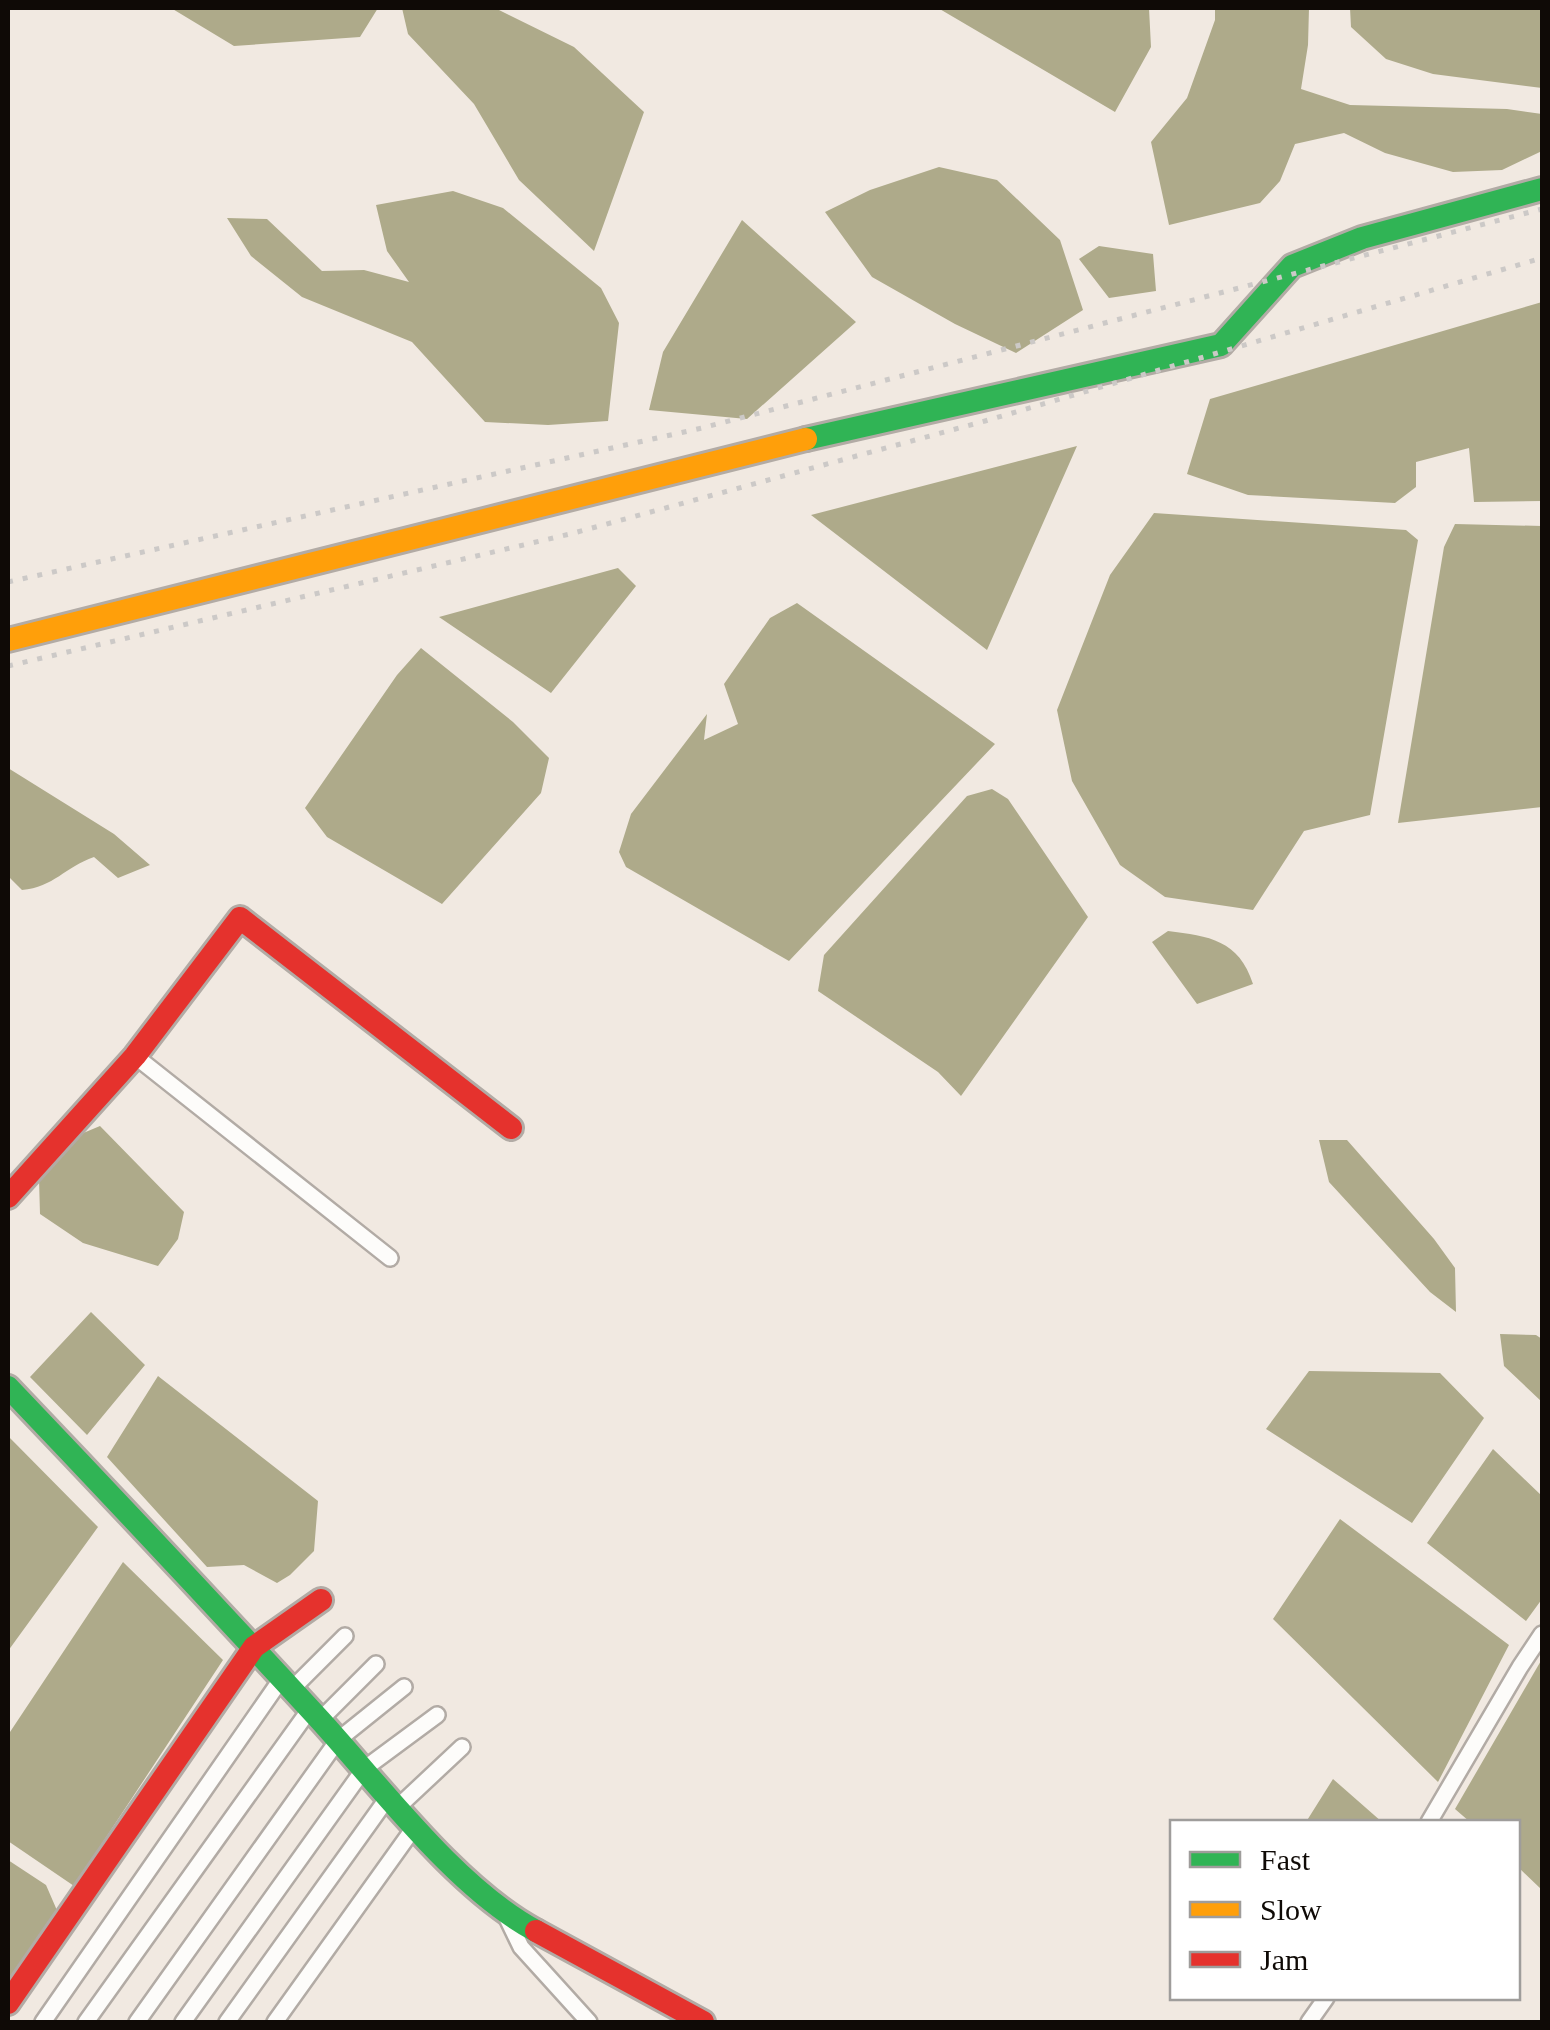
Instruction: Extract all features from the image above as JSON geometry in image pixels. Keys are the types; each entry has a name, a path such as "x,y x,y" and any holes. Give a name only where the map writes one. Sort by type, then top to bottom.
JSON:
{"street":[{"path":"8,640 832,433 1221,345 1292,266 1362,238 1542,189"},
{"path":"8,1197 135,1056 240,918 511,1128"},
{"path":"135,1056 390,1258"},
{"path":"8,1387 452,1866 504,1914 703,2022"},
{"path":"8,2003 254,1648 321,1600"},
{"path":"1430,1820 1542,1634"},
{"path":"42,2022 287,1684 345,1636"},
{"path":"86,2022 315,1714 376,1664"},
{"path":"137,2022 338,1740 404,1687"},
{"path":"183,2022 364,1769 437,1715"},
{"path":"227,2022 394,1801 462,1747"},
{"path":"275,2022 416,1826"},
{"path":"504,1914 521,1947 589,2022"},
{"path":"1310,2022 1325,2000"}],"shaded area":[{"path":"171,8 378,8 360,37 234,46"},
{"path":"402,8 495,8 574,47 644,112 594,251 519,180 474,104 408,34"},
{"path":"938,8 1149,8 1151,47 1115,112"},
{"path":"1215,8 1309,8 1301,89 1350,105 1507,109 1542,114 1542,151 1502,170 1453,172 1385,153 1344,133 1295,144 1280,181 1260,203 1169,225 1151,142 1187,98 1215,20"},
{"path":"1350,8 1542,8 1542,88 1433,74 1386,59 1351,27"},
{"path":"939,167 997,180 1060,240 1083,310 1016,353 872,277 825,212 870,190"},
{"path":"453,191 503,208 601,288 619,323 608,421 548,425 485,422 412,342 302,297 251,256 227,218 267,219 322,271 364,270 409,282 387,251 376,205"},
{"path":"742,220 856,322 747,419 649,410 663,352"},
{"path":"1099,246 1153,254 1156,291 1109,298 1079,259"},
{"path":"1542,302 1542,501 1474,502 1469,448 1416,462 1416,487 1395,503 1248,495 1187,474 1210,399"},
{"path":"1077,446 987,650 811,515"},
{"path":"1154,513 1406,530 1418,540 1370,815 1304,831 1253,910 1165,897 1120,865 1072,781 1057,710 1110,575"},
{"path":"1455,524 1542,526 1542,807 1398,823 1444,547"},
{"path":"618,568 636,586 551,693 439,617"},
{"path":"797,603 995,744 789,961 626,867 619,852 631,814 707,714 704,740 738,724 724,684 770,618"},
{"path":"421,648 513,722 549,758 541,793 442,904 327,837 305,808 397,675"},
{"path":"8,768 114,834 150,865 118,878 94,857 43,885 22,890 8,876"},
{"path":"992,789 1008,799 1088,917 961,1096 938,1072 818,991 824,955 967,796"},
{"path":"1168,931 1209,938 1231,949 1253,984 1197,1004 1152,942"},
{"path":"100,1126 184,1212 178,1239 158,1266 83,1243 40,1214 39,1179 69,1139"},
{"path":"1319,1140 1347,1140 1434,1239 1455,1268 1456,1312 1430,1292 1329,1182"},
{"path":"91,1312 145,1365 87,1435 30,1377"},
{"path":"1500,1334 1536,1335 1542,1339 1542,1402 1504,1366"},
{"path":"1309,1371 1440,1373 1484,1418 1412,1523 1266,1429"},
{"path":"158,1376 318,1501 314,1551 290,1575 277,1583 244,1565 207,1567 107,1457"},
{"path":"8,1436 98,1527 8,1651"},
{"path":"1493,1449 1542,1496 1542,1599 1526,1621 1427,1543"},
{"path":"1340,1519 1509,1645 1438,1782 1273,1619"},
{"path":"123,1562 223,1660 74,1886 8,1841 8,1735"},
{"path":"1542,1659 1542,1890 1520,1869 1520,1820 1468,1820 1455,1809"},
{"path":"1333,1779 1380,1820 1307,1820"},
{"path":"8,1860 46,1885 59,1915 8,1985"}],"railway":[{"path":"8,582 702,428 1542,209"},
{"path":"8,666 570,534 985,421 1542,258"}],"traffic: fast":[{"path":"806,439 1221,345 1292,266 1362,238 1542,189"},
{"path":"8,1387 320,1720 421,1835 478,1890 536,1931"}],"traffic: slow":[{"path":"8,640 806,439"}],"traffic: jam":[{"path":"8,1197 135,1056 240,918 511,1128"},
{"path":"8,2003 254,1647 321,1600"},
{"path":"536,1931 703,2022"}]}
